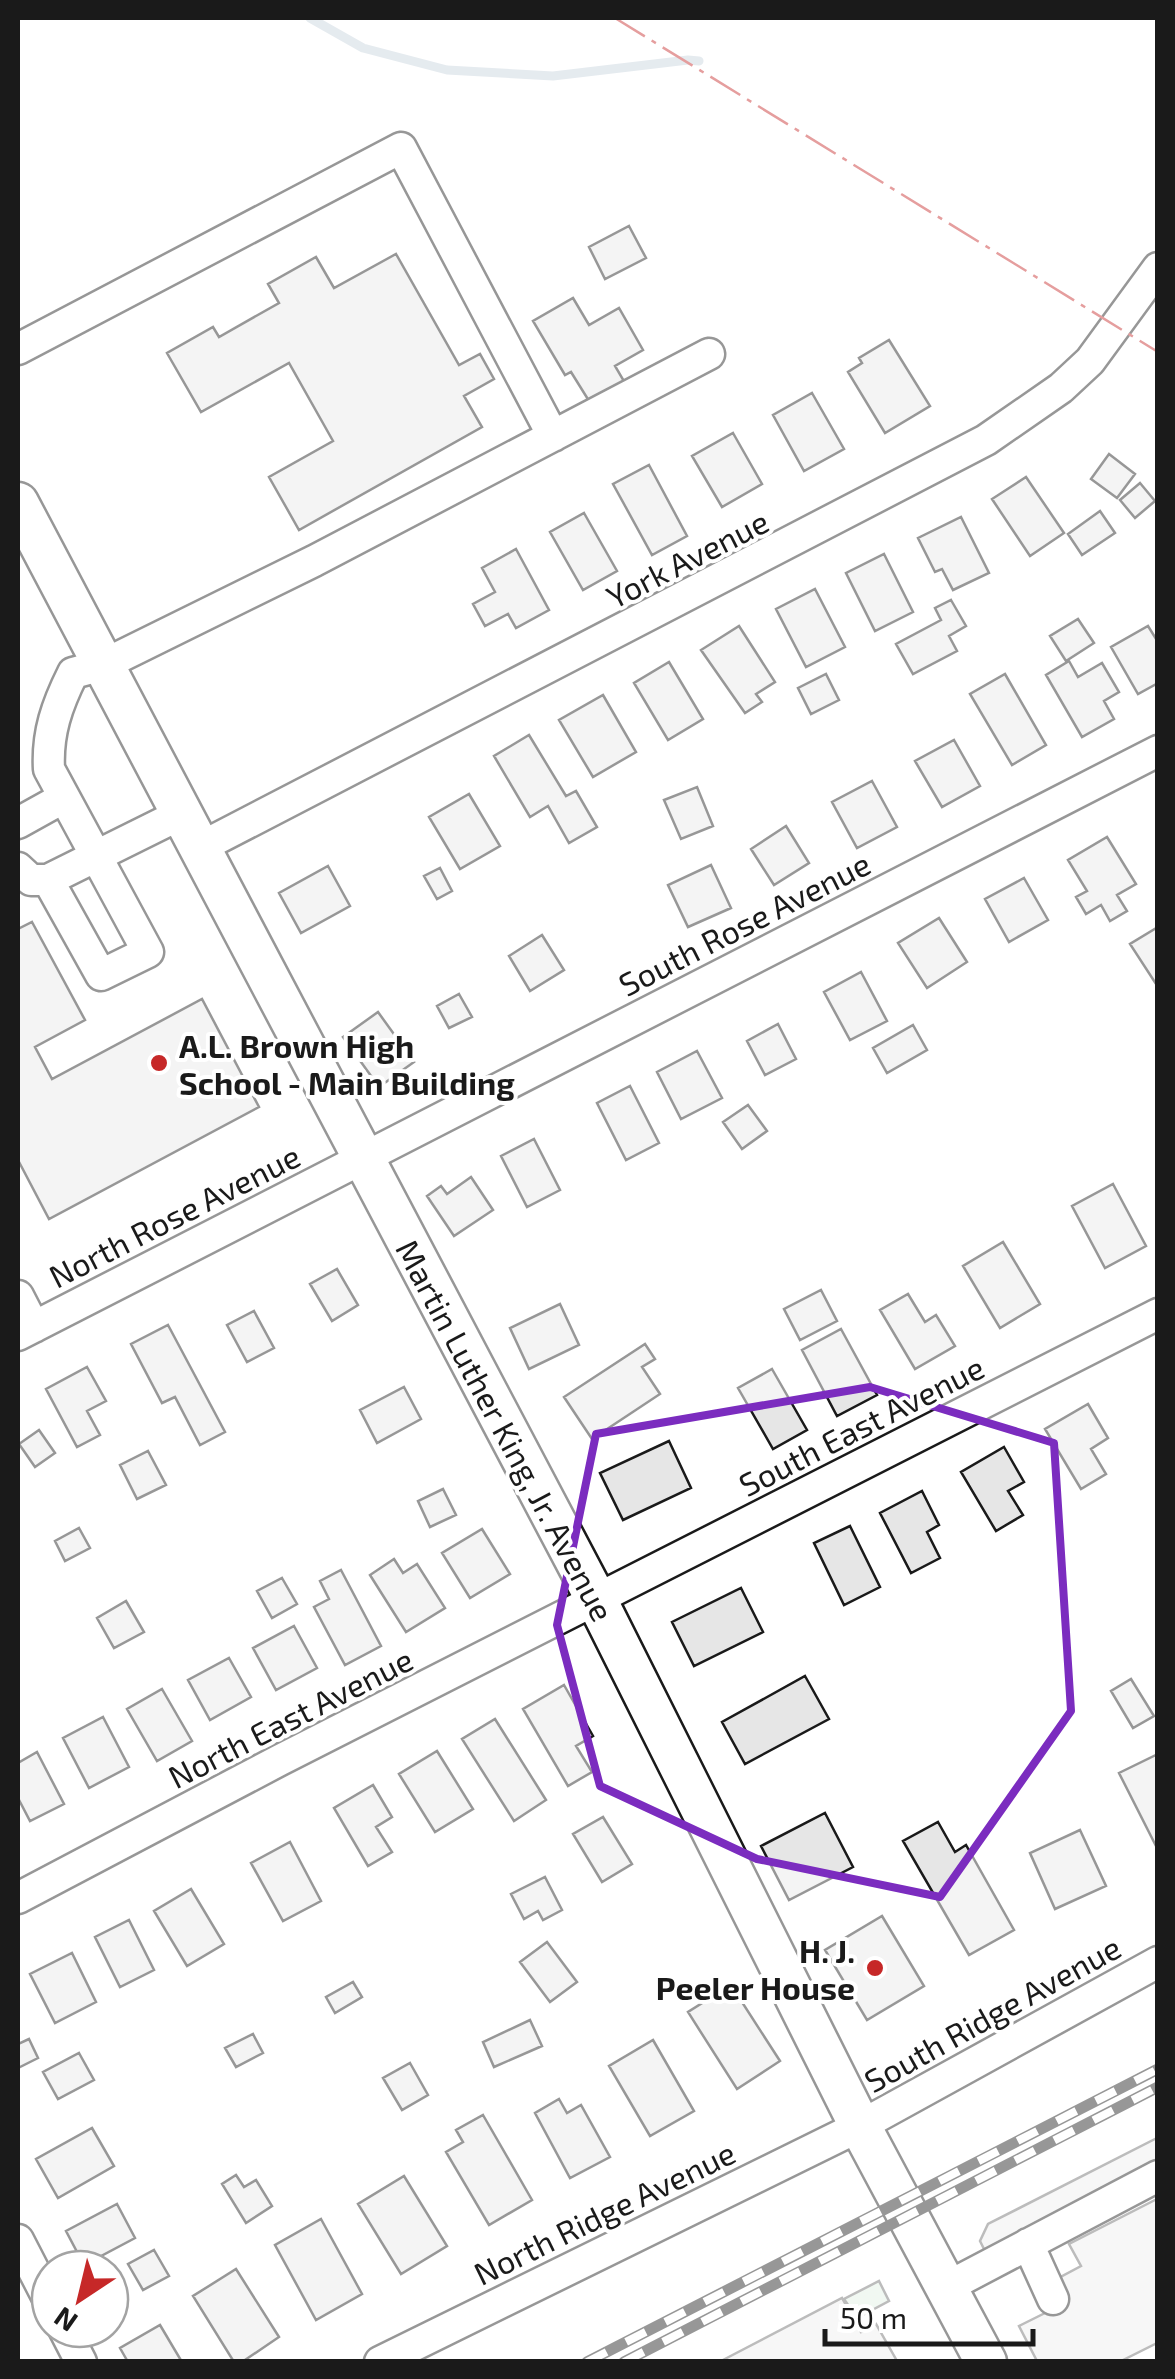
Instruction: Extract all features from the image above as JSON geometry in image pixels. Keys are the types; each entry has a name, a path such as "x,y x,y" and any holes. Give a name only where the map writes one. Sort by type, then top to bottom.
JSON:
{"main road":[{"name":"Martin Luther King, Jr. Avenue","path":"18,503 596,1599 860,2126 986,2362"}],"street":[{"path":"18,349 401,148 553,436"},
{"name":"York Avenue","path":"48,880 96,856 190,831 986,440 1061,388 1090,361 1158,268"},
{"path":"18,868 31,880 48,880 101,975 148,952 49,769 48,742 59,701 72,673 104,665 314,561 709,354"},
{"name":"South Rose Avenue","path":"363,1158 1158,751"},
{"path":"18,823 63,798"},
{"name":"North Rose Avenue","path":"26,1331 363,1158"},
{"path":"18,1296 26,1331"},
{"name":"South East Avenue","path":"596,1599 1158,1314"},
{"name":"North East Avenue","path":"18,1898 596,1599"},
{"name":"South Ridge Avenue","path":"860,2126 1158,1962"},
{"name":"North Ridge Avenue","path":"380,2362 860,2126"},
{"path":"947,2287 1158,2176"},
{"path":"18,2240 30,2263"},
{"path":"1028,2244 1052,2300"}],"highlighted area":[{"path":"870,1387 1054,1443 1071,1711 940,1897 757,1859 600,1786 557,1625 596,1434"}],"green space":[{"path":"879,2281 889,2301 857,2318 844,2299"}],"shaded area":[{"path":"1157,2138 1157,2187 995,2271 980,2241 988,2224"},
{"path":"1157,2199 1157,2343 1121,2361 1037,2361 1019,2326 1047,2312 1036,2290 1081,2266 1069,2244"},
{"path":"842,2298 861,2332 876,2324 897,2361 721,2361"}],"building":[{"path":"629,226 646,258 605,279 589,247"},
{"path":"396,254 459,365 480,354 494,379 464,396 482,427 299,530 269,477 333,441 289,363 201,412 167,353 213,327 219,337 279,303 268,284 316,257 334,288"},
{"path":"573,298 589,325 619,308 643,350 615,366 628,388 594,409 571,372 565,375 533,321"},
{"path":"889,340 930,406 885,433 848,372 862,363 859,358"},
{"path":"812,393 844,449 804,471 773,415"},
{"path":"733,433 762,484 722,507 692,456"},
{"path":"1109,454 1135,474 1117,498 1091,479"},
{"path":"649,465 687,536 652,555 613,484"},
{"path":"1026,477 1064,533 1030,556 992,499"},
{"path":"1140,483 1155,501 1135,518 1120,500"},
{"path":"1100,511 1115,533 1082,555 1068,534"},
{"path":"584,513 617,571 583,590 550,532"},
{"path":"961,517 989,573 953,590 942,569 935,572 918,538"},
{"path":"516,549 549,610 516,628 508,614 485,626 473,604 495,592 482,568"},
{"path":"884,554 913,612 875,631 846,573"},
{"path":"815,589 845,647 806,667 776,609"},
{"path":"951,600 966,626 949,636 957,651 913,674 896,644 941,620 935,608"},
{"path":"1078,619 1094,643 1066,661 1050,636"},
{"path":"739,626 775,682 756,694 762,702 745,713 701,650"},
{"path":"1148,626 1158,642 1158,683 1138,694 1111,647"},
{"path":"1069,661 1078,677 1102,663 1119,692 1104,701 1114,719 1082,737 1046,675"},
{"path":"669,662 703,719 668,740 634,683"},
{"path":"826,674 839,700 811,714 798,688"},
{"path":"1005,674 1046,745 1012,765 970,694"},
{"path":"603,695 636,752 593,777 559,720"},
{"path":"529,735 566,796 576,791 597,827 569,843 548,806 530,817 494,756"},
{"path":"954,740 980,786 942,807 915,761"},
{"path":"872,781 897,827 857,848 832,802"},
{"path":"697,787 713,826 681,839 664,800"},
{"path":"469,794 500,846 460,869 429,817"},
{"path":"786,826 809,863 774,885 751,849"},
{"path":"1107,837 1136,884 1117,895 1127,911 1110,921 1101,905 1086,914 1076,897 1087,891 1068,860"},
{"path":"711,865 731,908 688,927 668,885"},
{"path":"328,866 350,906 301,933 279,893"},
{"path":"440,868 452,891 437,899 424,876"},
{"path":"1024,878 1048,920 1009,942 985,899"},
{"path":"939,918 967,962 927,988 898,943"},
{"name":"A.L. Brown High School - Main Building","path":"32,922 85,1020 35,1047 52,1079 202,999 259,1107 49,1219 18,1160 18,929"},
{"path":"1158,927 1158,987 1130,944"},
{"path":"542,935 564,970 530,991 509,956"},
{"path":"861,972 887,1021 850,1040 824,992"},
{"path":"459,994 472,1017 449,1028 437,1006"},
{"path":"378,1012 414,1062 379,1087 343,1037"},
{"path":"778,1024 796,1059 765,1075 747,1041"},
{"path":"913,1025 927,1050 887,1073 873,1048"},
{"path":"697,1051 722,1098 681,1119 657,1072"},
{"path":"630,1086 659,1143 626,1160 597,1103"},
{"path":"748,1105 767,1131 742,1149 723,1122"},
{"path":"534,1139 560,1190 527,1207 501,1156"},
{"path":"471,1177 493,1210 454,1236 427,1196 441,1186 447,1194"},
{"path":"1113,1184 1146,1246 1105,1268 1072,1206"},
{"path":"1003,1242 1040,1304 1000,1328 963,1266"},
{"path":"337,1269 358,1305 332,1321 310,1284"},
{"path":"821,1290 837,1321 800,1340 784,1309"},
{"path":"908,1294 925,1322 936,1315 955,1346 915,1369 880,1310"},
{"path":"560,1304 579,1345 529,1369 510,1328"},
{"path":"254,1311 274,1348 247,1362 227,1325"},
{"path":"168,1325 225,1432 200,1445 175,1397 162,1403 131,1344"},
{"path":"841,1329 877,1395 837,1416 802,1350"},
{"path":"645,1344 655,1359 642,1367 660,1394 592,1439 564,1397"},
{"path":"87,1367 106,1401 87,1411 100,1435 77,1447 46,1389"},
{"path":"772,1369 807,1430 773,1449 738,1388"},
{"path":"404,1387 421,1419 377,1443 360,1410"},
{"path":"1088,1404 1108,1438 1091,1449 1106,1474 1081,1489 1045,1429"},
{"path":"39,1430 55,1453 35,1467 19,1444"},
{"path":"669,1441 691,1488 623,1520 600,1473"},
{"path":"1004,1447 1024,1482 1008,1491 1023,1515 996,1531 961,1472"},
{"path":"148,1451 166,1485 137,1499 120,1465"},
{"path":"443,1489 456,1515 430,1527 418,1501"},
{"path":"922,1491 939,1525 927,1532 940,1558 911,1573 880,1513"},
{"path":"850,1526 880,1587 844,1605 814,1543"},
{"path":"79,1528 90,1548 65,1561 55,1541"},
{"path":"482,1529 510,1574 470,1598 442,1553"},
{"path":"394,1559 403,1573 417,1564 445,1608 406,1632 370,1575"},
{"path":"341,1570 381,1646 345,1665 314,1607 329,1599 320,1581"},
{"path":"282,1578 297,1604 272,1618 257,1591"},
{"path":"741,1588 763,1632 694,1666 672,1622"},
{"path":"126,1601 144,1632 114,1648 97,1618"},
{"path":"294,1626 317,1668 276,1690 253,1648"},
{"path":"229,1658 251,1697 210,1720 188,1680"},
{"path":"805,1676 829,1719 745,1764 722,1722"},
{"path":"1131,1679 1154,1716 1133,1728 1111,1691"},
{"path":"564,1685 593,1736 576,1746 592,1772 568,1786 523,1709"},
{"path":"162,1689 192,1741 157,1761 127,1709"},
{"path":"103,1717 129,1767 89,1788 63,1738"},
{"path":"495,1719 546,1800 514,1821 462,1739"},
{"path":"437,1751 473,1809 435,1832 399,1774"},
{"path":"37,1752 64,1804 30,1821 18,1798 18,1763"},
{"path":"1158,1754 1158,1850 1119,1773"},
{"path":"373,1785 392,1817 376,1827 392,1852 368,1866 334,1808"},
{"path":"825,1813 853,1867 789,1900 761,1846"},
{"path":"603,1817 632,1864 602,1882 573,1834"},
{"path":"938,1822 955,1852 966,1845 1014,1930 969,1955 903,1841"},
{"path":"1080,1830 1106,1886 1055,1909 1030,1853"},
{"path":"290,1842 321,1901 283,1921 251,1863"},
{"path":"545,1877 562,1910 543,1920 538,1911 524,1919 511,1894"},
{"path":"191,1889 224,1944 187,1966 154,1911"},
{"name":"H. J. Peeler House","path":"882,1916 924,1986 867,2020 825,1950"},
{"path":"129,1920 154,1970 120,1987 95,1937"},
{"path":"547,1942 577,1982 550,2002 520,1962"},
{"path":"72,1953 96,2002 55,2023 30,1974"},
{"path":"353,1982 362,1997 335,2013 326,1997"},
{"path":"731,1985 780,2061 737,2089 688,2012"},
{"path":"530,2020 542,2046 494,2067 483,2042"},
{"path":"253,2034 263,2053 236,2067 225,2048"},
{"path":"29,2039 38,2058 18,2068 18,2044"},
{"path":"653,2040 694,2111 650,2136 609,2066"},
{"path":"79,2053 94,2080 58,2099 43,2072"},
{"path":"410,2063 428,2095 402,2110 383,2078"},
{"path":"559,2099 567,2113 581,2105 610,2157 570,2178 535,2113"},
{"path":"483,2115 532,2200 489,2225 446,2152 463,2142 456,2130"},
{"path":"92,2128 114,2166 58,2198 36,2159"},
{"path":"236,2175 244,2187 256,2180 272,2206 246,2223 222,2184"},
{"path":"404,2176 447,2246 401,2274 358,2204"},
{"path":"117,2204 135,2238 114,2249 76,2249 66,2231"},
{"path":"321,2219 362,2294 316,2320 275,2245"},
{"path":"154,2250 169,2276 143,2290 130,2263"},
{"path":"236,2269 279,2337 242,2362 234,2362 193,2296"},
{"path":"160,2325 182,2362 128,2362 121,2349 130,2349 130,2342"}],"waterway":[{"path":"310,18 363,48 447,70 553,76 699,61"}],"railway":[{"path":"587,2362 1158,2069"},
{"path":"624,2362 1158,2087"}],"power":[{"path":"615,18 1158,352"}],"place":[{"name":"A.L. Brown High School - Main Building","path":"159,1063"},
{"name":"H. J. Peeler House","path":"875,1968"}]}
